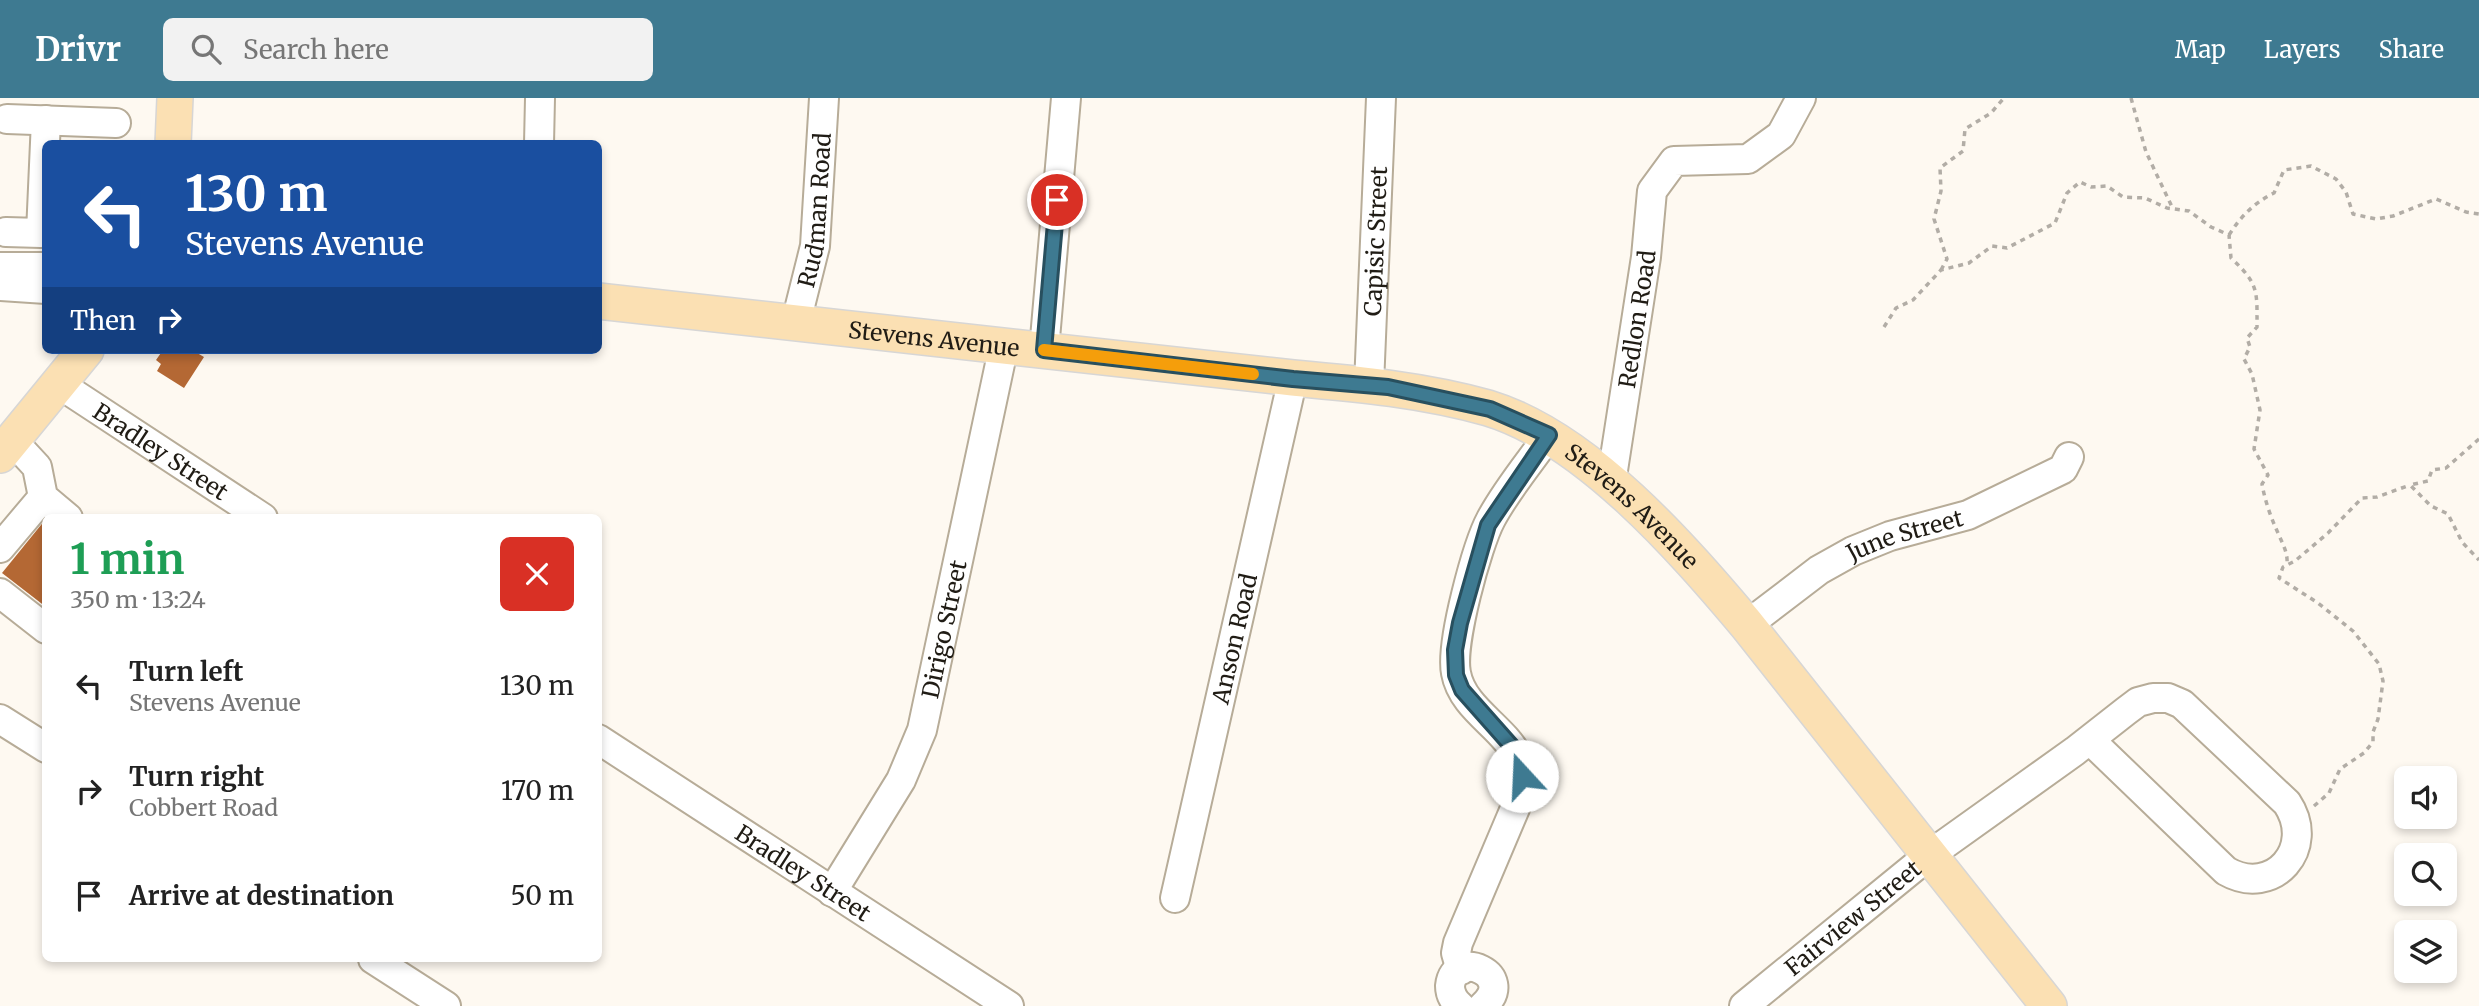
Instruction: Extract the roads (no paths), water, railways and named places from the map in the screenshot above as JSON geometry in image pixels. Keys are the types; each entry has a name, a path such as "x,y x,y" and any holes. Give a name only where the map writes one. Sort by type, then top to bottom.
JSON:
{"main road":[{"path":"173,140 175,98"},
{"name":"Stevens Avenue","path":"602,301 1293,379 1368,385 1422,393 1490,409 1549,435 1611,482 1699,568 2049,1006"},
{"path":"6,448 83,354"}],"street":[{"path":"539,140 540,98"},
{"name":"Rudman Road","path":"796,322 815,246 824,98"},
{"path":"1044,350 1066,98"},
{"name":"Capisic Street","path":"1368,385 1381,98"},
{"name":"Redlon Road","path":"1611,482 1646,257 1652,191 1674,162 1748,159 1781,135 1801,98"},
{"path":"7,119 116,123"},
{"path":"45,140 46,120"},
{"path":"6,232 41,233 42,210"},
{"path":"0,267 42,267"},
{"path":"0,286 42,289"},
{"name":"Dirigo Street","path":"832,892 901,780 922,730 1004,345"},
{"name":"Anson Road","path":"1175,898 1293,379"},
{"name":"Bradley Street","path":"59,384 257,514"},
{"path":"1461,970 1456,953 1458,943 1523,784 1516,751 1462,690 1455,664 1457,636 1488,525 1549,435"},
{"path":"6,448 37,467 43,497 63,514"},
{"name":"June Street","path":"1747,625 1819,570 1853,551 1890,536 1968,515 2063,469 2069,457"},
{"path":"0,548 43,497"},
{"path":"0,593 42,626"},
{"name":"Fairview Street","path":"1744,1006 1928,856 2090,740 2138,702 2160,698 2175,701 2189,709 2292,810 2298,832 2296,848 2283,867 2262,878 2246,879 2232,875 2220,867 2090,740"},
{"path":"0,719 42,745"},
{"name":"Bradley Street","path":"602,741 1009,1006"},
{"path":"378,962 446,1006"},
{"path":"1460,1006 1453,998 1450,988 1453,977 1461,970 1478,968 1489,976 1492,993 1483,1006"}]}
